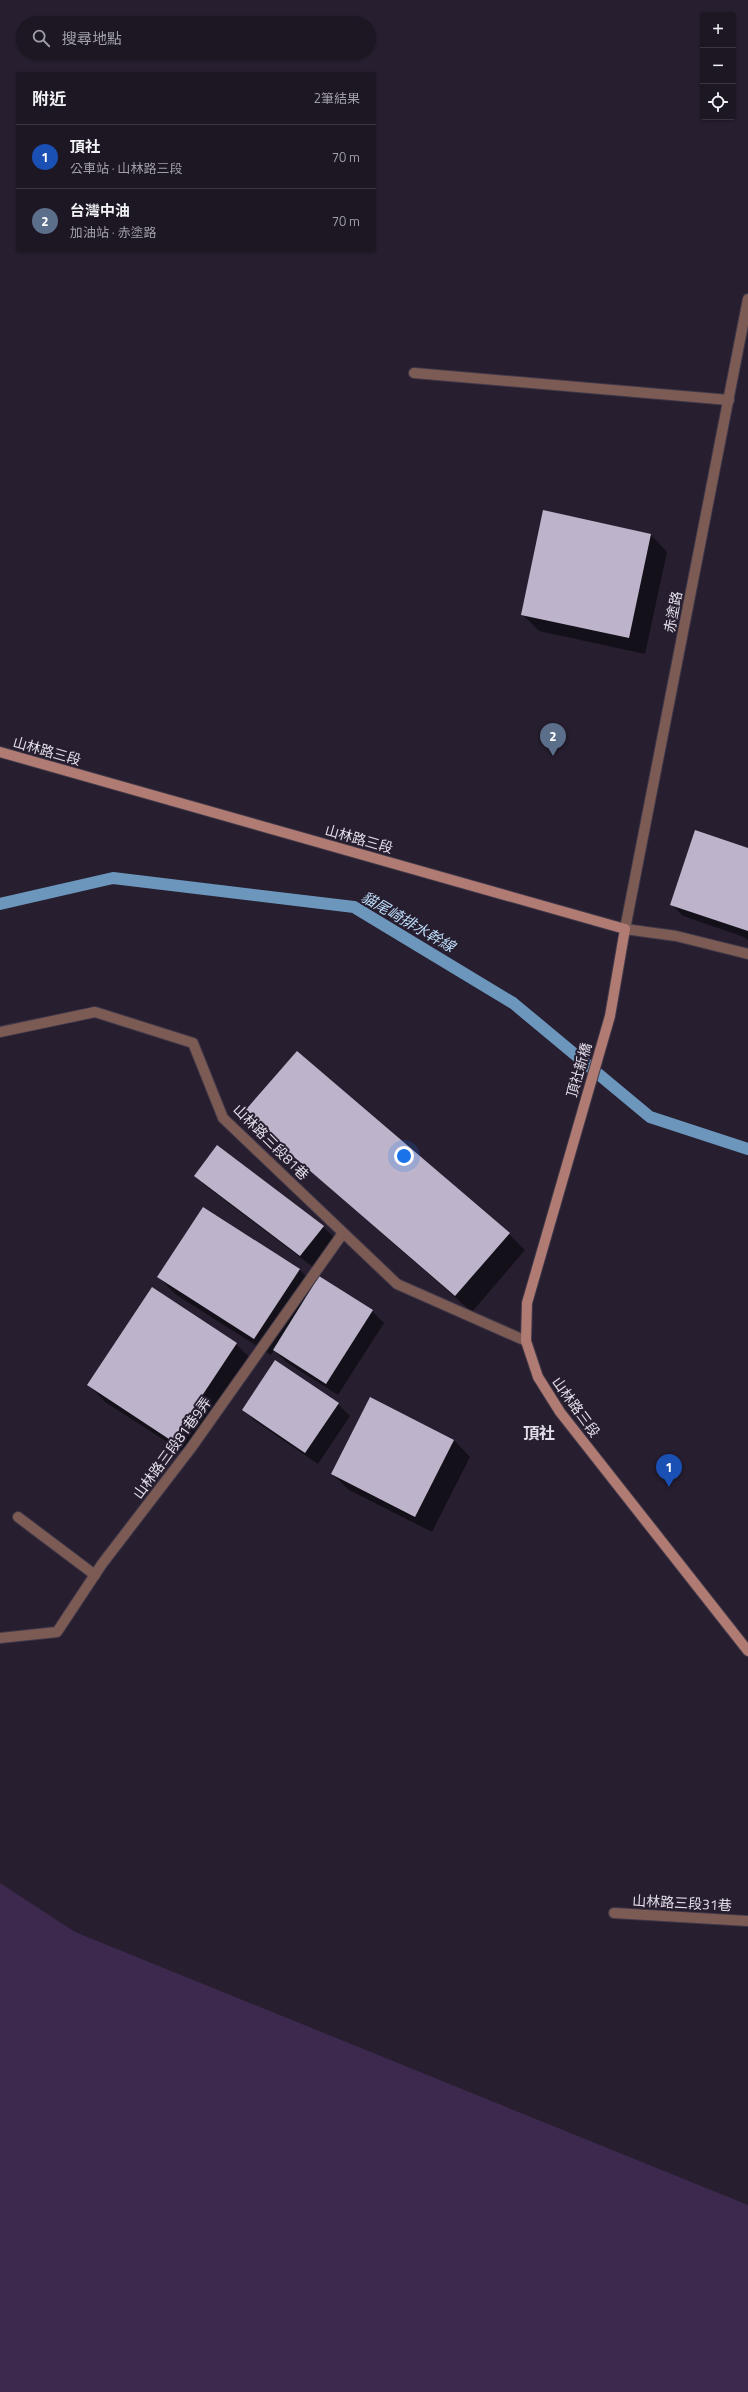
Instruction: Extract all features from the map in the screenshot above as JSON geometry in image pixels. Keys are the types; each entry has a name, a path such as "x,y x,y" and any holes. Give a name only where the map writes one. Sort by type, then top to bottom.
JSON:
{"main road":[{"name":"山林路三段","path":"0,752 625,930"},
{"name":"頂社新橋","path":"575,1132 610,1016 625,930"},
{"name":"山林路三段","path":"575,1132 527,1303 526,1341 538,1377 560,1412 748,1652"}],"street":[{"name":"赤塗路","path":"625,930 748,299"},
{"path":"414,373 729,400"},
{"path":"625,930 676,936 748,954"},
{"name":"山林路三段81巷","path":"0,1032 95,1012 193,1043 223,1118 397,1284 526,1341"},
{"name":"山林路三段81巷9弄","path":"0,1638 57,1632 95,1575 191,1448 343,1233"},
{"path":"18,1517 95,1575"},
{"name":"山林路三段31巷","path":"614,1913 748,1921"}],"shaded area":[{"path":"0,1883 75,1932 748,2205 748,2392 0,2392"}],"building":[{"path":"543,510 651,534 629,638 521,615"},
{"path":"695,830 748,848 748,931 670,905"},
{"path":"297,1051 510,1233 455,1296 243,1113"},
{"path":"217,1145 324,1226 300,1256 194,1176"},
{"path":"203,1207 300,1269 254,1339 157,1277"},
{"path":"319,1276 373,1310 326,1384 273,1350"},
{"path":"152,1287 237,1343 172,1441 87,1385"},
{"path":"275,1360 339,1403 305,1453 242,1410"},
{"path":"370,1397 454,1440 415,1517 331,1474"}],"waterway":[{"name":"貓尾崎排水幹線","path":"0,904 113,878 354,907 513,1003 650,1117 748,1149"}],"place":[{"name":"台灣中油","path":"553,756"},
{"name":"頂社","path":"669,1487"}],"district":[{"name":"頂社","path":"539,1433"}]}
